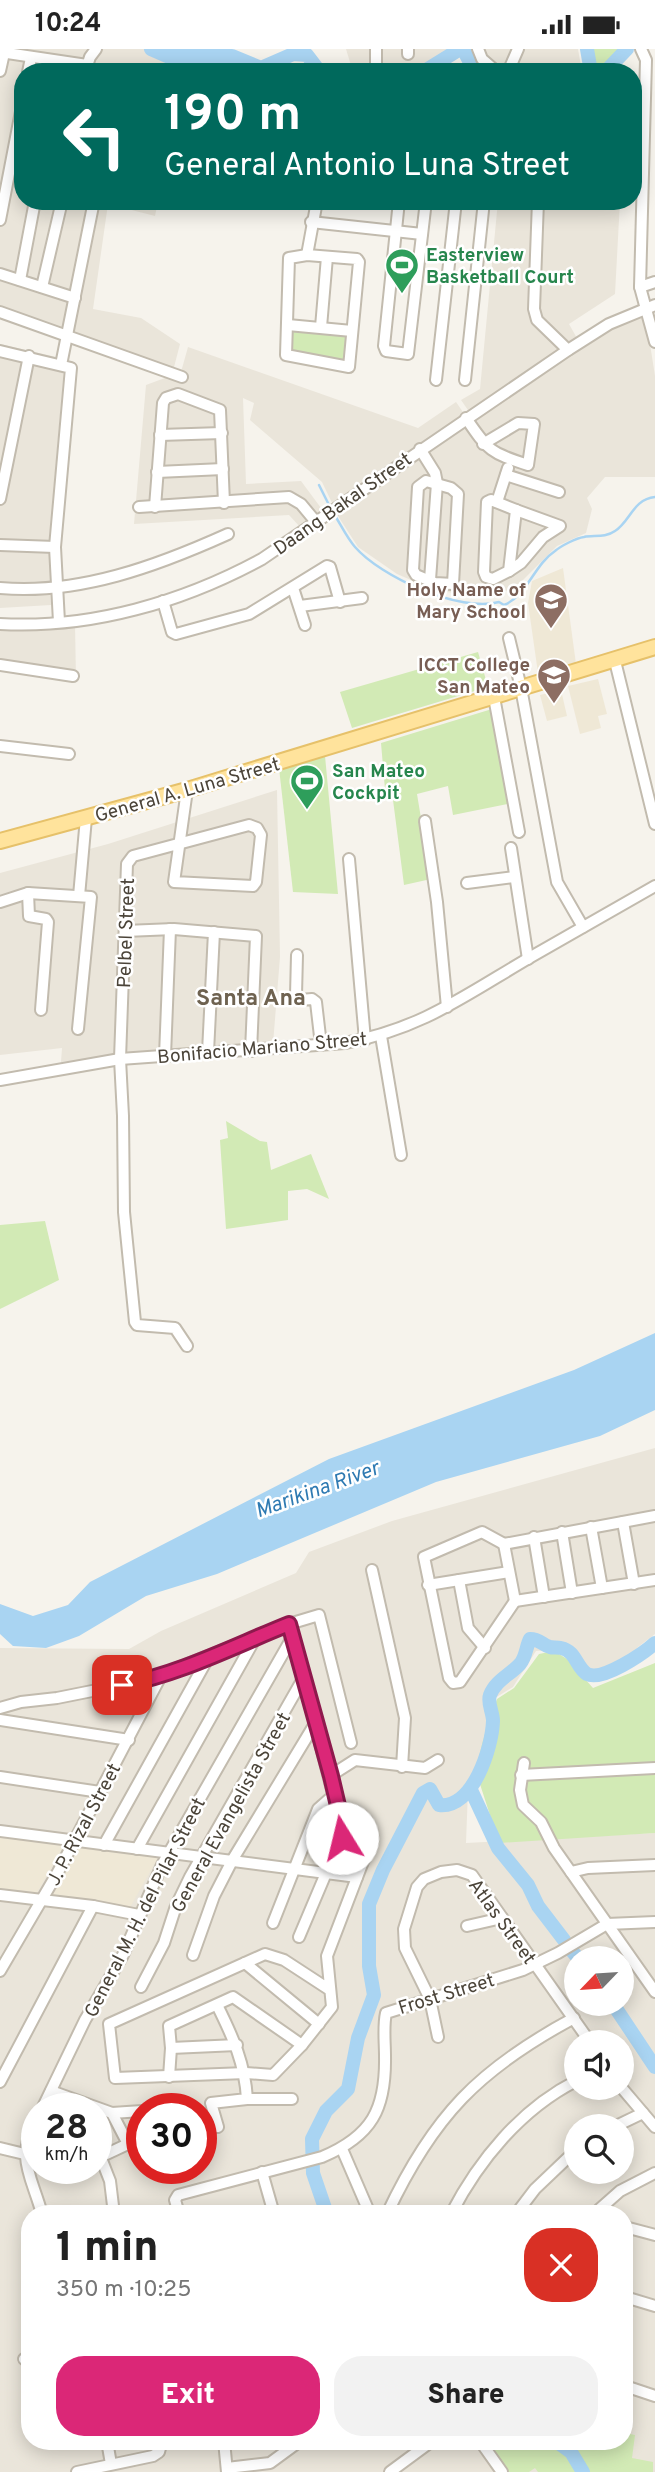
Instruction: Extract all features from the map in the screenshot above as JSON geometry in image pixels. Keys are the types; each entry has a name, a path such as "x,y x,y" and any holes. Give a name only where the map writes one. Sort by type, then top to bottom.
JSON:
{"main road":[{"name":"General A. Luna Street","path":"0,841 187,790 655,647"}],"street":[{"path":"0,71 2,53 50,63"},
{"path":"642,131 643,53"},
{"path":"30,63 31,58"},
{"path":"0,219 14,147"},
{"path":"20,280 33,210"},
{"path":"42,287 60,210"},
{"path":"61,365 92,210"},
{"path":"307,255 314,210"},
{"path":"397,210 384,346 386,351 408,354 425,210"},
{"path":"436,380 455,210"},
{"path":"465,380 483,210"},
{"path":"538,210 534,309 537,320 568,350"},
{"path":"641,210 640,287 650,307 655,342"},
{"path":"311,222 422,234"},
{"path":"307,255 357,259 359,262 348,367 287,356 290,257 307,255"},
{"path":"321,327 327,257"},
{"path":"0,274 75,299"},
{"path":"640,287 655,282"},
{"name":"Daang Bakal Street","path":"0,624 81,621 122,613 234,575 262,559 568,350 609,324 650,307"},
{"path":"0,312 66,333 182,377"},
{"path":"288,325 352,331"},
{"path":"0,351 71,368 55,547 59,622"},
{"path":"0,499 29,356"},
{"path":"155,507 164,400 178,394 219,409 223,503"},
{"path":"466,418 483,444 489,451 530,464 534,424 518,423 483,444"},
{"path":"160,435 222,433"},
{"path":"421,449 435,473 437,483 430,580"},
{"path":"497,502 511,459"},
{"path":"157,472 223,469"},
{"path":"506,475 559,492"},
{"path":"426,481 437,483 458,493 454,583 451,585 415,575 413,570 418,487 426,481"},
{"path":"139,507 289,497 302,504 316,522"},
{"path":"491,500 516,510 560,526 543,537 521,563 492,579 486,577 487,502 491,500"},
{"path":"509,571 516,510"},
{"path":"0,588 57,588 146,568 228,534"},
{"path":"0,545 55,547"},
{"path":"163,601 176,634 249,614 329,566 340,602"},
{"path":"293,588 304,625"},
{"path":"300,606 362,598"},
{"path":"509,638 521,688 557,882 583,927"},
{"path":"615,661 652,796 655,823"},
{"path":"0,665 73,676"},
{"path":"494,697 519,832"},
{"path":"0,746 69,754"},
{"name":"Pelbel Street","path":"187,790 178,845 174,883 247,887 256,882 261,835 257,828 249,825 178,845 133,856 129,860 120,1059 124,1116 124,1212 135,1322 137,1325 175,1328 187,1346"},
{"path":"79,896 86,818"},
{"path":"425,821 437,902 447,1007"},
{"path":"511,848 528,959"},
{"path":"349,859 365,1040"},
{"path":"467,883 514,877"},
{"name":"Bonifacio Mariano Street","path":"0,1080 120,1059 321,1045 381,1036 418,1023 655,886"},
{"path":"28,893 29,916 46,919 48,922 41,1010"},
{"path":"0,902 28,893 92,899 78,1029"},
{"path":"164,1056 170,929"},
{"path":"125,931 170,929 253,934 258,939 251,1051"},
{"path":"208,1052 214,932"},
{"path":"297,955 296,995 300,1000 312,999 316,1002 321,1045"},
{"path":"381,1036 401,1155"},
{"path":"504,1543 515,1601 460,1682 453,1683 449,1678 428,1585 424,1560 426,1554 482,1532 504,1543 655,1517"},
{"path":"623,1522 634,1584"},
{"path":"591,1527 602,1588"},
{"path":"562,1532 572,1593"},
{"path":"534,1537 544,1597"},
{"path":"372,1570 405,1718 402,1767"},
{"path":"428,1585 509,1572"},
{"path":"459,1580 468,1628 485,1648"},
{"path":"515,1601 655,1580"},
{"path":"0,1708 143,1681 208,1658 289,1624 319,1615 351,1743"},
{"path":"289,1624 331,1776 343,1833 299,1937"},
{"name":"General M. H. del Pilar Street","path":"51,2091 85,2020 123,1955 169,1852 293,1636"},
{"path":"137,1849 256,1637"},
{"path":"104,1845 208,1658"},
{"name":"J. P. Rizal Street","path":"0,1971 5,1953 41,1901 162,1674"},
{"name":"General Evangelista Street","path":"141,1987 164,1943 178,1901 304,1677"},
{"path":"0,1720 129,1739"},
{"path":"193,1955 214,1896 233,1859 316,1722"},
{"path":"331,1776 355,1760 429,1768 439,1761"},
{"path":"524,1763 521,1775 523,1805 541,1822 570,1872 651,1981 655,1992"},
{"path":"521,1775 655,1768"},
{"path":"0,1777 100,1792"},
{"path":"273,1923 318,1809 335,1794"},
{"path":"0,1831 358,1877"},
{"path":"330,1990 273,1954 265,1954 109,2024 115,2078 246,2073 273,2075 302,2045 332,2007 327,1956 369,1846"},
{"path":"570,1872 588,1868 655,1865"},
{"name":"Atlas Street","path":"438,2037 430,1999 403,1938 417,1887 424,1879 441,1872 466,1872 472,1875 582,2030"},
{"path":"0,1895 93,1906 139,1915"},
{"path":"0,2082 93,1906"},
{"path":"467,1926 502,1918"},
{"path":"607,1924 655,1922"},
{"name":"Frost Street","path":"176,2205 175,2200 178,2195 322,2157 353,2142 377,2115 386,2075 386,2013 536,1965 607,1924"},
{"path":"245,1963 319,2024"},
{"path":"169,2077 169,2025 230,1998 237,1998 302,2045"},
{"path":"217,2005 237,2045 246,2073 247,2099"},
{"path":"392,2205 424,2145 478,2081 529,2042 574,2018"},
{"path":"171,2048 237,2045"},
{"path":"457,2205 500,2141 537,2105 564,2088"},
{"path":"51,2091 57,2093"},
{"path":"218,2127 211,2102 292,2099"},
{"path":"632,2100 655,2127"},
{"path":"126,2112 112,2113 126,2140"},
{"path":"634,2117 643,2113"},
{"path":"0,2148 21,2154"},
{"path":"342,2149 366,2205"},
{"path":"523,2205 535,2189 564,2161"},
{"path":"262,2172 271,2205"},
{"path":"604,2205 620,2191 655,2173"},
{"path":"33,2184 39,2205"},
{"path":"110,2184 113,2205"},
{"path":"633,2229 655,2235"},
{"path":"633,2299 655,2306"},
{"path":"633,2389 655,2396"},
{"path":"109,2450 111,2464"},
{"path":"77,2472 153,2456 160,2450"},
{"path":"226,2450 227,2470 270,2463 288,2450"},
{"path":"390,2472 420,2450"},
{"path":"486,2450 502,2472"}],"shaded area":[{"path":"0,49 147,49 176,63 14,63 14,210 107,210 93,309 141,318 180,344 173,371 0,316"},
{"path":"346,49 452,49 432,63 350,63"},
{"path":"469,49 578,49 580,63 478,63"},
{"path":"132,210 156,210 155,216"},
{"path":"497,210 620,210 615,294 569,324 578,340 470,413 461,400 480,389"},
{"path":"645,312 655,376 655,477 605,477 587,498 592,509 586,533 557,546 513,590 467,595 434,590 397,574 358,547 336,513 615,324"},
{"path":"0,344 65,359 49,540 51,605 0,608"},
{"path":"188,347 418,428 456,402 465,415 333,505 322,482 250,420 254,403 243,398 246,484 301,481 324,512 301,528 289,515 134,524 146,385 181,372"},
{"name":"Holy Name of Mary School","path":"563,568 576,664 538,673 528,603 532,581"},
{"path":"75,624 76,679 0,664 0,627"},
{"path":"598,679 607,714 598,716 601,728 580,734 568,686"},
{"name":"ICCT College San Mateo","path":"561,690 567,716 547,721 540,695"},
{"path":"277,790 280,957 273,1044 61,1062 62,1048 0,1055 0,873 108,844"},
{"path":"655,1448 655,1634 638,1647 634,1654 613,1667 595,1671 553,1650 536,1651 513,1687 495,1698 477,1768 477,1778 468,1790 466,1843 655,1833 655,2472 0,2472 0,1648 129,1649 161,1631 296,1573 309,1552 392,1521"},
{"path":"0,1836 65,1844 35,1896 0,1892"},
{"path":"73,1843 160,1854 128,1911 46,1899"}],"green space":[{"path":"587,49 627,49 614,63 589,63"},
{"path":"292,329 350,335 346,363 292,355"},
{"path":"478,652 488,687 352,728 340,692"},
{"path":"492,709 513,803 453,815 448,786 417,794 431,879 404,885 393,800 386,801 381,743"},
{"name":"San Mateo Cockpit","path":"325,756 338,894 293,892 279,768"},
{"path":"226,1121 260,1141 267,1142 271,1170 311,1154 329,1199 307,1189 288,1191 288,1220 226,1229 220,1140 228,1138"},
{"path":"45,1221 59,1280 0,1309 0,1225"},
{"path":"554,1651 567,1659 593,1688 655,1663 655,1833 499,1843 478,1778 484,1738 497,1699 514,1688 539,1654"},
{"path":"633,2435 635,2435 632,2458 653,2462 653,2472 538,2472 535,2468 529,2472 502,2472 486,2450 633,2450"}],"water":[{"name":"Marikina River","path":"655,1333 655,1410 600,1436 436,1482 217,1574 146,1596 79,1636 46,1648 13,1646 0,1634 0,1604 33,1616 68,1605 90,1582 329,1459 574,1370"}],"waterway":[{"path":"151,49 167,56 232,56 249,63"},
{"path":"437,63 460,49"},
{"path":"463,49 470,63"},
{"path":"587,49 589,63"},
{"path":"614,63 627,49"},
{"path":"272,63 293,54 307,55 313,63"},
{"path":"319,485 331,509"},
{"path":"334,514 355,547 383,570 422,590 443,597 483,604 499,602 504,605 519,595 541,564 558,549 581,538 611,533 620,527 637,506 655,497"},
{"path":"324,2205 313,2173 312,2139 326,2111 348,2089 358,2038 374,1995 369,1966 369,1904 383,1870 423,1793 430,1789 439,1805 451,1804 471,1787 484,1760 492,1733 490,1695 496,1685 522,1661 530,1639 570,1652 583,1671 594,1675 622,1665 655,1643"},
{"path":"471,1790 498,1848 528,1885 538,1906 564,1940"},
{"path":"621,2016 655,2067"},
{"path":"568,2450 583,2472"}],"place":[{"name":"Easterview Basketball Court","path":"402,295"},
{"name":"Holy Name of Mary School","path":"551,630"},
{"name":"ICCT College San Mateo","path":"554,705"},
{"name":"San Mateo Cockpit","path":"307,811"}],"district":[{"name":"Santa Ana","path":"251,997"}],"route":[{"path":"122,1685 147,1680 208,1658 289,1624 331,1776 343,1827 342,1838"}]}
